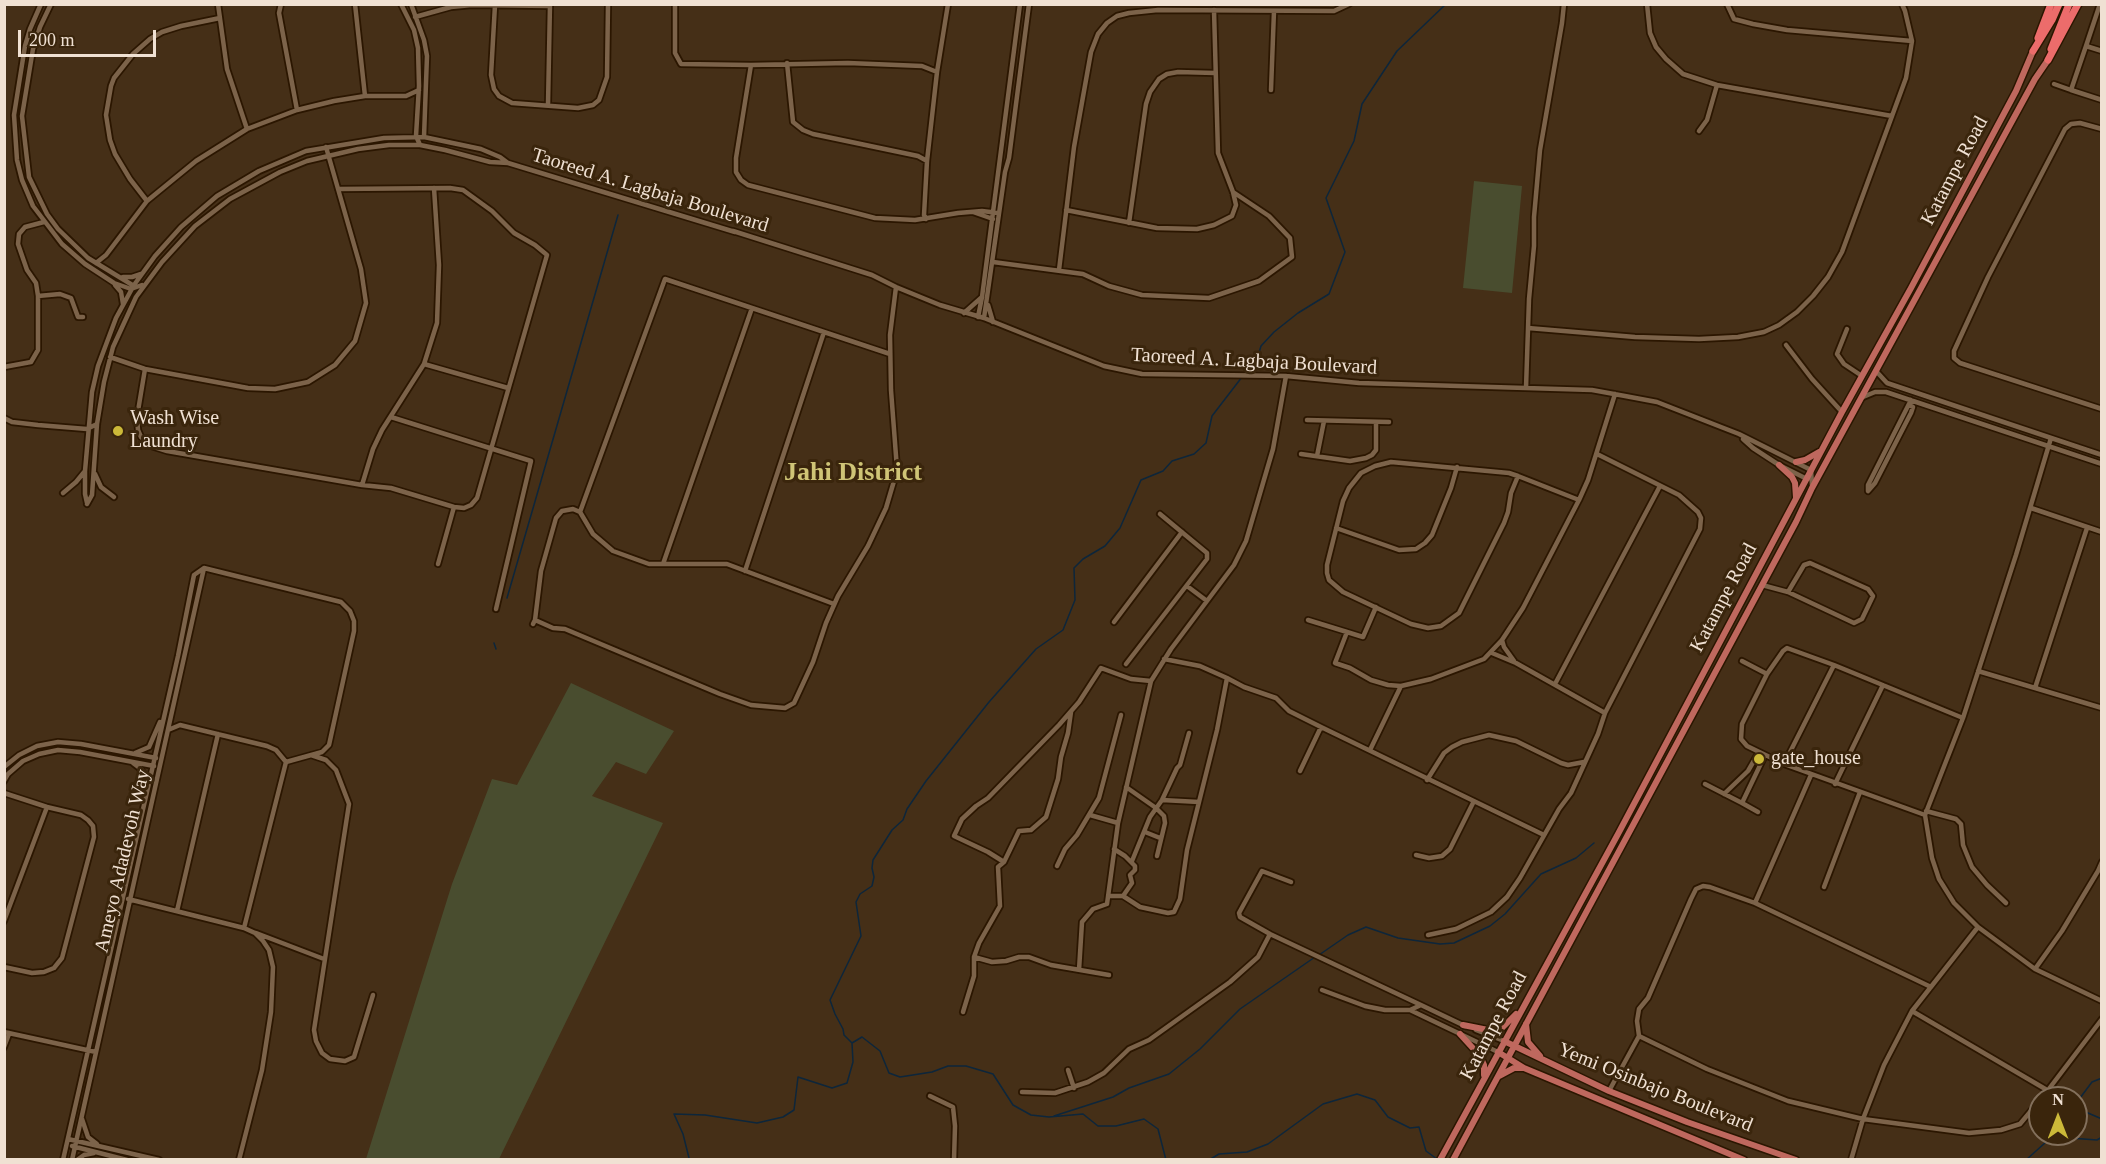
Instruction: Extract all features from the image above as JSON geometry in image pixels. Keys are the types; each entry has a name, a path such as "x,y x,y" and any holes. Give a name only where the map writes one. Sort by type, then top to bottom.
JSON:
{"highway":[{"path":"2033,51 2051,4"},
{"path":"2033,51 2059,4"},
{"path":"2048,60 2051,46 2069,4"},
{"path":"2048,60 2078,4"}],"main road":[{"name":"Katampe Road","path":"1440,1160 1618,834 1842,412 1950,215 2016,91 2033,51"},
{"name":"Katampe Road","path":"1453,1160 1812,488 2035,79 2048,60"},
{"path":"1950,215 1959,220"},
{"path":"1796,462 1813,457 1822,450"},
{"path":"1779,465 1792,477 1795,483 1796,499"},
{"path":"1463,1025 1493,1031 1502,1028 1521,1010"},
{"path":"1527,1021 1528,1042 1548,1062"},
{"path":"1460,1034 1480,1056 1484,1065 1484,1078"},
{"name":"Yemi Osinbajo Boulevard","path":"1504,1041 1609,1090 1687,1122 1796,1160"},
{"name":"Yemi Osinbajo Boulevard","path":"1498,1052 1524,1068 1744,1160"},
{"path":"1497,1078 1508,1070 1524,1068"},
{"path":"1682,1135 1687,1122"}],"street":[{"path":"41,4 30,29 14,115 15,139 22,180 33,206 44,222 85,264 114,283 133,288 145,284"},
{"path":"51,4 39,27 33,49 22,116 29,177 46,214 72,243 96,263 133,288 136,297"},
{"path":"218,4 228,69 247,129"},
{"path":"281,4 279,13 297,110"},
{"path":"355,4 365,96"},
{"path":"401,4 418,48 419,90 416,136 420,145"},
{"path":"411,4 424,40 427,56 424,137 420,145"},
{"path":"495,5 491,75 494,89 499,96 512,103 578,108 593,105 599,100 607,77 608,4"},
{"path":"675,4 675,53 681,64 848,63 922,66 937,72"},
{"path":"927,219 924,215 927,161 937,72 948,4"},
{"path":"981,317 991,219 1020,4"},
{"path":"981,317 987,303 1029,4"},
{"path":"1059,270 1074,147 1091,52 1098,34 1107,23 1117,16 1158,10 1334,11 1349,4"},
{"path":"1526,388 1534,217 1540,150 1564,4"},
{"path":"1647,4 1650,33 1656,47 1683,74 1717,85 1892,116"},
{"path":"1727,4 1734,19 1753,24 1787,30 1911,40"},
{"path":"1528,328 1635,337 1699,339 1755,334 1779,325 1813,296 1828,277 1842,252 1906,78 1911,40 1902,4"},
{"path":"2071,90 2100,4"},
{"path":"409,20 451,7 550,5 548,105"},
{"path":"1066,210 1167,229 1197,229 1214,225 1232,216 1236,205 1218,153 1214,10"},
{"path":"1270,90 1274,10"},
{"path":"147,201 130,179 115,154 110,140 106,115 114,78 128,59 150,39 162,32 220,18"},
{"path":"2086,46 2102,51"},
{"path":"787,63 793,122 802,130 918,156 927,161"},
{"path":"752,65 735,158 736,172 748,185 875,218 927,219 972,212 999,213"},
{"path":"1129,223 1146,104 1150,92 1159,79 1167,74 1215,73"},
{"path":"2054,84 2102,100"},
{"path":"1699,131 1707,120 1717,85"},
{"path":"96,263 106,255 147,201 196,162 247,129 297,110 334,101 365,96 406,96 419,90"},
{"path":"406,96 418,105"},
{"path":"2102,129 2080,123 2072,124 2065,129 1954,351 1954,358 1960,363 2102,409"},
{"name":"Taoreed A. Lagbaja Boulevard","path":"508,163 481,149 424,137 384,138 306,151 249,176 217,196 181,227 143,272 123,304 101,358 92,392 85,471 87,504 92,495 97,424 104,382 110,357 136,297 182,238 230,199 280,172 329,155 388,146 420,145 490,162 508,163 783,247"},
{"path":"101,358 110,357 145,369 248,388 275,389 308,382 335,365 355,341 366,303 362,269 326,147"},
{"path":"362,485 373,449 382,430 424,364 437,323 439,265 434,188"},
{"path":"145,369 137,417 138,430 144,441 151,446 166,451 391,488 454,507 464,508 471,505 477,498 547,255 535,244 514,233 492,211 463,190 338,189"},
{"path":"993,262 1083,274 1109,286 1142,295 1209,298 1259,281 1292,257 1290,238 1269,216 1233,192"},
{"path":"972,212 999,220"},
{"path":"4,367 31,362 38,350 36,283 27,270 18,243 19,234 25,227 44,222"},
{"name":"Taoreed A. Lagbaja Boulevard","path":"733,231 872,275 896,287 964,313 981,317 1104,366 1142,374 1286,376 1359,383 1592,390 1657,402 1739,434 1796,462 1810,475"},
{"path":"104,268 106,255"},
{"path":"118,277 132,277 143,272"},
{"path":"580,512 665,279 890,354"},
{"path":"114,283 121,292 123,304"},
{"path":"834,604 727,564 649,564 614,551 593,534 580,512 573,508 562,511 556,518 541,571 534,622 565,629 751,705 785,708 794,703 813,662 834,604 868,546 886,508 897,469 890,354 896,287"},
{"path":"38,296 60,294 71,298 78,317 83,317"},
{"path":"964,313 982,297"},
{"path":"987,303 993,322"},
{"path":"663,564 752,308"},
{"path":"1847,329 1837,354 1844,364 1862,375"},
{"path":"745,571 824,332"},
{"path":"1786,345 1812,379 1842,412"},
{"path":"424,364 508,388"},
{"path":"1876,371 1887,383 2102,455"},
{"path":"1079,970 1082,922 1093,909 1107,904 1118,823 1151,681 1164,659 1234,565 1246,541 1273,449 1286,376"},
{"path":"1863,397 1881,392 2102,464"},
{"path":"1347,632 1335,663 1350,668 1371,680 1401,686 1461,669 1484,659 1491,653 1523,608 1579,500 1588,480 1616,394"},
{"path":"1884,460 1868,485 1868,491 1872,488 1906,417 1913,408 1910,402"},
{"path":"391,417 531,461 496,609"},
{"path":"4,418 12,422 87,429 97,424"},
{"path":"1307,420 1389,422"},
{"path":"1317,456 1324,420"},
{"path":"1301,454 1350,461 1366,458 1376,450 1376,422"},
{"name":"Taoreed A. Lagbaja Boulevard","path":"1739,434 1753,448 1779,465 1810,475"},
{"path":"2051,438 2031,508 1963,718 1926,813 1928,844 1939,879 1954,903 1978,927 2034,969 2102,1001"},
{"path":"1428,935 1456,929 1491,912 1507,897 1520,878 1571,793 1599,735 1605,713 1700,529 1701,518 1694,507 1679,495 1597,454"},
{"path":"1366,458 1375,466"},
{"path":"1518,476 1511,493 1509,512 1459,613 1441,626 1428,628 1411,624 1343,592 1329,580 1327,565 1343,501 1349,488 1361,473 1375,466 1391,462 1509,473 1518,476 1579,500"},
{"path":"1336,528 1399,550 1416,549 1432,535 1457,467"},
{"path":"63,493 85,471"},
{"path":"94,471 101,487 114,497"},
{"path":"1812,488 1810,475 1821,472"},
{"path":"1555,684 1660,486"},
{"path":"438,564 454,507"},
{"path":"2031,508 2102,532"},
{"path":"1126,664 1206,562 1207,553 1160,514"},
{"path":"2035,688 2087,528"},
{"path":"1114,622 1182,532"},
{"path":"1762,585 1788,592 1854,623 1862,619 1873,596 1868,590 1810,563 1804,565 1788,592"},
{"path":"204,568 341,602 350,610 354,621 354,631 329,745 322,752 286,762"},
{"name":"Ameyo Adadevoh Way","path":"63,1160 166,709 194,575 204,568"},
{"name":"Ameyo Adadevoh Way","path":"72,1160 204,568"},
{"path":"1187,586 1207,601"},
{"path":"1308,620 1363,637 1376,607"},
{"path":"1502,640 1516,663"},
{"path":"1963,718 1787,648 1767,674 1744,718 1740,733 1744,744 1784,765 1926,813 1956,819 1961,824 1965,853 1972,867 2006,903"},
{"path":"1491,653 1516,663 1605,713"},
{"path":"1164,659 1200,666 1244,687 1276,698 1289,711 1321,728 1544,835"},
{"path":"1742,661 1767,674"},
{"path":"1784,765 1834,665"},
{"path":"1004,862 954,836 962,819 988,798 1071,711 1101,668 1131,679 1151,681"},
{"path":"1978,671 2102,708"},
{"path":"1108,896 1123,897 1140,907 1153,911 1168,913 1174,912 1177,908 1187,850 1227,678"},
{"path":"1370,750 1401,686"},
{"path":"1835,784 1883,686"},
{"path":"132,754 149,747 166,709"},
{"path":"963,1012 974,976 974,957 986,928 1000,906 998,867 1004,862 1019,831 1030,830 1046,817 1058,779 1060,757 1068,733 1071,711"},
{"path":"172,713 180,725"},
{"path":"1057,866 1065,849 1090,815 1099,798 1121,715"},
{"path":"168,730 180,725 218,734 276,750 286,762"},
{"path":"1300,771 1321,728"},
{"path":"1132,861 1156,808 1180,765 1190,733"},
{"path":"177,911 218,734"},
{"path":"1427,780 1444,753 1452,747 1490,735 1516,741 1561,763 1568,765 1584,762"},
{"path":"4,767 19,755 37,746 58,742 161,759"},
{"path":"4,781 8,774 23,761 39,753 58,750 160,766"},
{"path":"1724,794 1748,771 1759,752"},
{"path":"311,755 326,760 336,770 349,804 314,1030 322,1053 330,1059 345,1061 354,1057 373,995"},
{"path":"1742,803 1765,755"},
{"path":"131,761 141,769 148,786"},
{"path":"244,928 286,762"},
{"path":"1748,771 1755,776"},
{"path":"1755,903 1811,775"},
{"path":"1705,784 1758,812"},
{"path":"1126,787 1156,808 1164,819 1157,856"},
{"path":"1824,887 1860,792"},
{"path":"4,793 47,807 81,814 93,826 94,837 62,958 54,968 44,972 32,973 4,967"},
{"path":"1162,800 1199,802"},
{"path":"1416,855 1429,858 1442,856 1450,849 1474,801"},
{"path":"4,921 47,807"},
{"path":"1090,815 1118,823"},
{"path":"1144,832 1160,838"},
{"path":"1114,849 1132,861 1135,870 1130,875 1132,884 1123,897"},
{"path":"2034,969 2100,872 2102,862"},
{"path":"1291,882 1262,871 1239,913 1240,917 1270,934 1463,1025 1504,1041"},
{"path":"1609,1090 1639,1036 1637,1021 1639,1009 1648,998 1690,899 1696,889 1702,886 1755,903 1931,987"},
{"path":"123,897 244,928 324,959"},
{"path":"1851,1160 1863,1119 1884,1065 1912,1011 1978,927"},
{"path":"239,1160 262,1070 271,1012 273,967 269,950 255,933"},
{"path":"1022,1092 1050,1094 1074,1088 1104,1073 1129,1049 1149,1040 1230,982 1258,957 1270,934"},
{"path":"974,957 992,962 1006,962 1019,957 1029,957 1051,965 1109,975"},
{"path":"1322,990 1365,1006 1385,1010 1410,1010 1421,1005"},
{"path":"1410,1010 1498,1052"},
{"path":"1912,1011 2040,1086"},
{"path":"2050,1086 2102,1019"},
{"path":"4,1047 7,1033 96,1052"},
{"path":"1639,1036 1707,1069 1788,1101 1863,1119 1969,1133 2001,1130 2020,1124 2028,1114"},
{"path":"1068,1070 1074,1088"},
{"path":"930,1096 953,1107 954,1160"},
{"path":"82,1115 87,1137 99,1146"},
{"path":"68,1139 159,1160"},
{"path":"66,1145 127,1160"},
{"path":"77,1160 84,1155 98,1153"}],"green space":[{"path":"1474,181 1522,186 1512,293 1463,288"},
{"path":"571,683 674,731 646,774 616,762 592,796 663,823 499,1159 366,1159 452,884 492,779 517,785"}],"waterway":[{"path":"1245,373 1258,356 1261,346 1274,332 1298,313 1329,294 1345,252 1326,198 1354,141 1362,104 1397,51 1446,4"},
{"path":"507,598 618,215"},
{"path":"852,1043 844,1035 830,1000 861,936 856,902 860,894 872,886 873,860 892,830 903,820 907,809 926,781 989,702 1036,649 1063,630 1075,600 1074,568 1083,559 1105,546 1120,528 1141,480 1163,471 1172,461 1194,454 1206,443 1212,416 1242,377"},
{"path":"494,643 496,649"},
{"path":"1319,955 1348,935 1366,927 1398,938 1440,944 1454,943 1490,926 1505,914 1541,874 1576,858 1594,843"},
{"path":"1054,1116 1113,1097 1129,1088 1169,1074 1200,1049 1240,1009 1315,957"},
{"path":"687,1160 689,1158 683,1134 674,1114 705,1115 757,1123 783,1117 794,1110 798,1077 832,1088 847,1083 853,1062 852,1043 862,1037 880,1051 889,1073 900,1077 932,1072 948,1066 966,1066 993,1074 1013,1105 1031,1115 1049,1117 1083,1114 1098,1126 1116,1126 1144,1119 1158,1129 1166,1160"},
{"path":"2102,1078 2092,1082 2080,1098 2081,1110 2102,1119"},
{"path":"1209,1160 1219,1154 1247,1152 1268,1144 1323,1104 1357,1094 1375,1100 1388,1117 1410,1128 1419,1127 1426,1151 1437,1159"},
{"path":"2026,1160 2046,1142 2070,1138 2097,1140 2102,1137"}],"place":[{"name":"Wash Wise Laundry","path":"118,431"},
{"name":"gate_house","path":"1759,759"}],"district":[{"name":"Jahi District","path":"853,473"}]}
